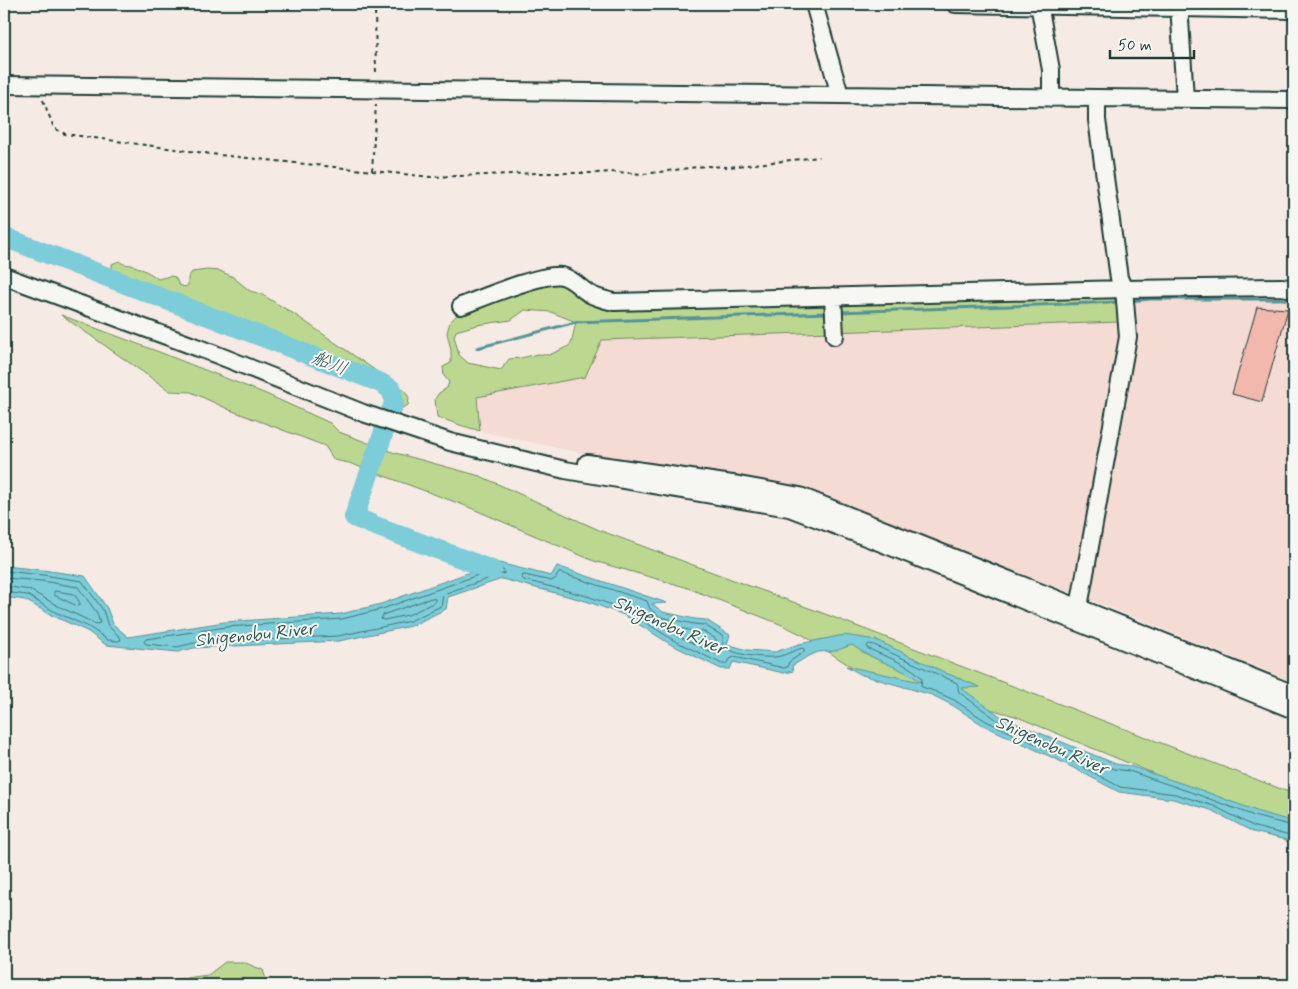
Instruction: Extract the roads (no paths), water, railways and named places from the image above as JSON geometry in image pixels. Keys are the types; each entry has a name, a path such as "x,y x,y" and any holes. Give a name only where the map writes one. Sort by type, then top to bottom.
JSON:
{"street":[{"path":"814,4 840,95"},
{"path":"954,4 1180,6 1294,10"},
{"path":"1039,5 1051,70 1051,98"},
{"path":"1180,6 1185,99"},
{"path":"4,85 1294,100"},
{"path":"1079,607 1128,337 1124,289 1119,278 1097,120 1098,98"},
{"path":"4,276 215,354 364,413 450,442 540,465 590,475 789,508 824,520 1294,710"},
{"path":"462,306 532,281 552,276 563,276 575,282 588,294 602,300 614,302 833,298 1124,289 1294,289"},
{"path":"833,298 835,334"},
{"path":"540,465 579,462 739,485 800,496 1294,694"}],"water":[{"name":"Shigenobu River","path":"491,561 551,576 557,566 667,603 652,604 663,612 706,620 730,635 727,644 747,650 775,652 799,644 844,635 876,640 980,687 961,688 1003,718 1116,764 1130,766 1259,812 1294,822 1294,842 1253,832 1211,810 1173,799 1119,792 1066,764 983,725 952,705 932,695 862,675 846,666 921,682 913,676 860,651 852,645 835,651 818,652 792,666 793,671 784,673 733,662 730,669 721,669 670,644 624,615 586,601 502,579 448,597 446,609 411,626 339,641 194,648 178,652 106,645 87,631 53,616 25,600 4,597 4,566 85,576 107,608 113,624 128,637 225,622 341,614 381,604 476,570"}],"waterway":[{"name":"船川","path":"4,237 381,383 392,390 394,403 354,517 492,570"},
{"path":"1129,301 1151,299 1294,300"},
{"path":"839,312 1120,302"},
{"path":"477,348 576,322 828,313"}]}
